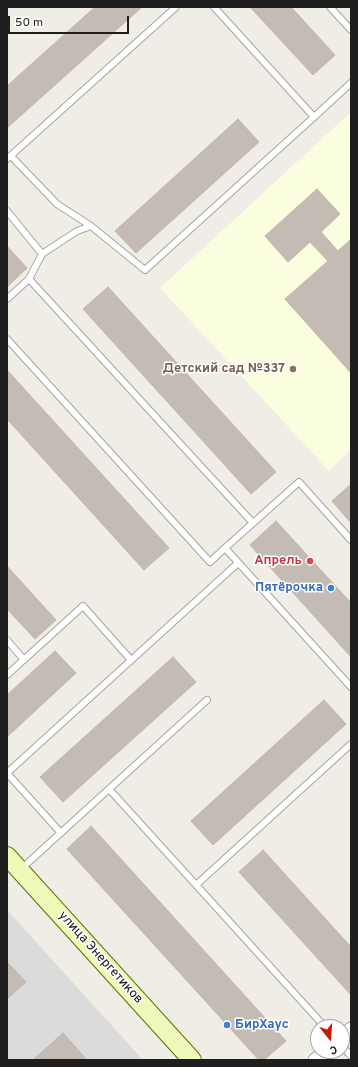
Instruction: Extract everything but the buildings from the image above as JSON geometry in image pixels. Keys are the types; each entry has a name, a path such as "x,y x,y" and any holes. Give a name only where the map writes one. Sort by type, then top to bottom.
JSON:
{"main road":[{"name":"улица Энергетиков","path":"7,856 192,1060"}],"lane":[{"path":"176,7 9,157 58,204 91,226 145,270 351,83"},
{"path":"214,7 314,116"},
{"path":"330,7 351,30"},
{"path":"7,211 42,254"},
{"path":"7,299 30,279 42,254 77,231 91,226"},
{"path":"30,279 253,523"},
{"path":"7,339 210,562 299,482 351,540"},
{"path":"225,548 351,687"},
{"path":"61,832 7,773 238,563"},
{"path":"7,675 83,606 131,660"},
{"path":"7,640 24,660"},
{"path":"20,870 207,700"},
{"path":"196,885 351,744"},
{"path":"109,789 318,1019"}],"shaded area":[{"name":"Детский сад №337","path":"351,112 351,450 329,471 160,288"},
{"path":"7,910 143,1060 7,1060"}],"place":[{"name":"Детский сад №337","path":"293,369"},
{"name":"Апрель","path":"310,561"},
{"name":"Пятёрочка","path":"331,588"},
{"name":"БирХаус","path":"227,1025"}]}
